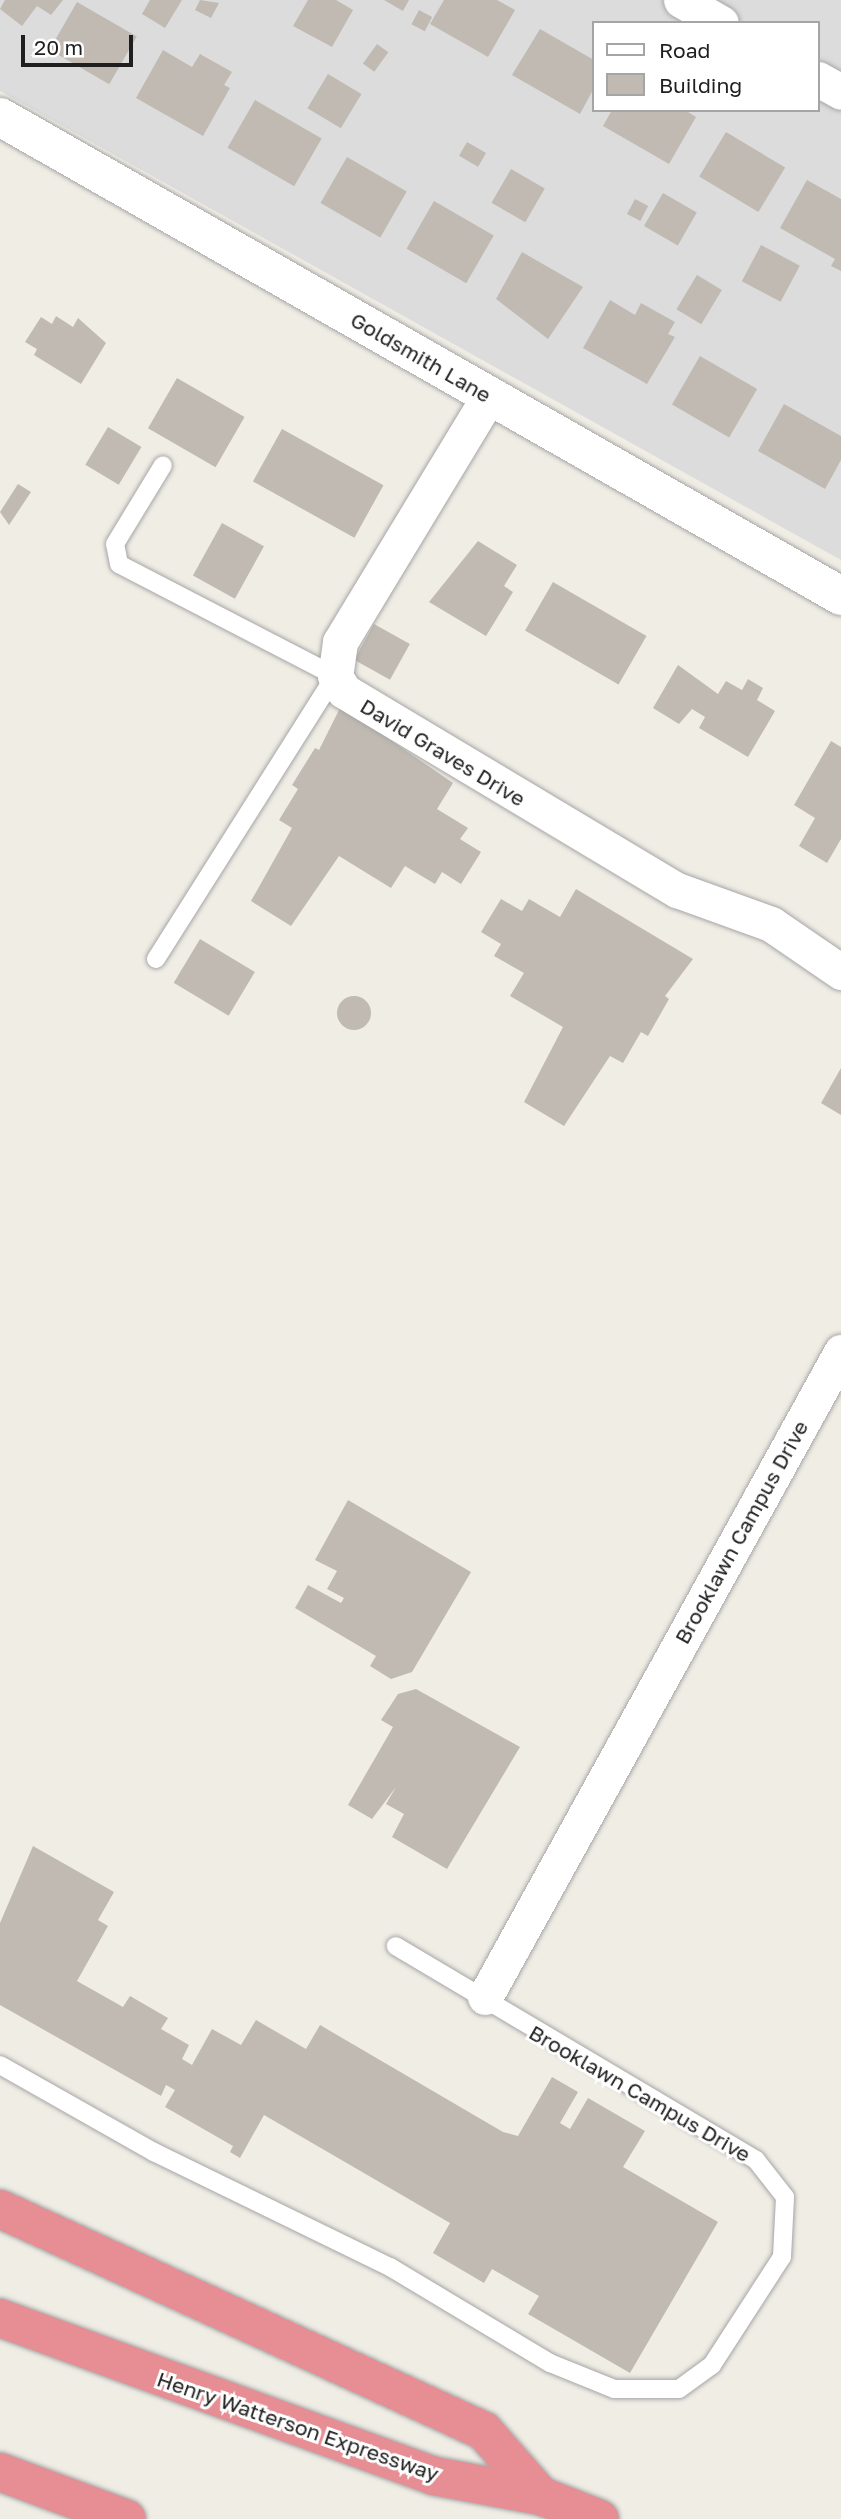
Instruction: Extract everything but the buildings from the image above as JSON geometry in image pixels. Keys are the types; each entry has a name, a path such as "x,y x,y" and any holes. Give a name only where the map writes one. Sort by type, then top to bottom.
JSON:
{"highway":[{"path":"0,2209 484,2431 541,2496"},
{"name":"Henry Watterson Expressway","path":"0,2318 434,2476 541,2496 600,2519"},
{"path":"0,2472 127,2519"}],"street":[{"path":"681,0 718,21"},
{"path":"820,80 841,92"},
{"name":"Goldsmith Lane","path":"0,117 841,597"},
{"path":"335,676 340,642 489,396"},
{"name":"David Graves Drive","path":"335,676 359,704 653,877 771,924 841,972"},
{"name":"Brooklawn Campus Drive","path":"485,1997 841,1352"}],"lane":[{"path":"156,960 335,676 118,564 115,544 163,465"},
{"path":"396,1946 485,1997"},
{"name":"Brooklawn Campus Drive","path":"0,2065 154,2152 390,2267 550,2363 614,2389 679,2389 712,2365 782,2258 785,2197 756,2160 517,2022 485,1997"}],"shaded area":[{"path":"0,0 841,0 841,560 0,91"}]}
